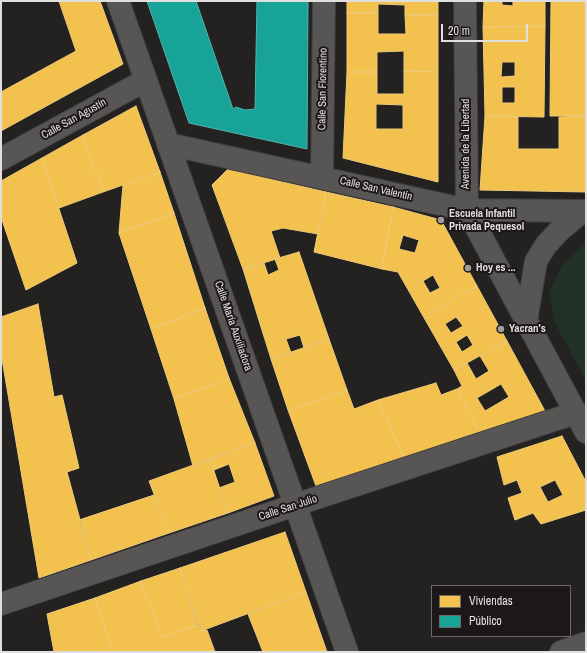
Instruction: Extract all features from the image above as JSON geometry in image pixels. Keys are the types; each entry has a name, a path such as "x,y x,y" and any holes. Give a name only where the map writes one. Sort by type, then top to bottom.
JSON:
{"street":[{"name":"Calle María Auxiliadora","path":"118,1 347,652"},
{"name":"Calle San Florentino","path":"322,177 324,1"},
{"name":"Avenida de la Libertad","path":"465,1 466,210 586,432"},
{"name":"Calle San Agustín","path":"1,159 146,80"},
{"name":"Calle San Valentín","path":"168,144 466,210 584,211"},
{"path":"526,321 536,261 546,245 560,230 584,211"},
{"name":"Calle San Julio","path":"1,604 575,413"},
{"path":"561,652 586,643"}],"green space":[{"path":"584,243 586,243 586,381 555,323 549,293 561,267"}],"building: Viviendas":[{"path":"59,1 100,1 123,64 1,131 1,92 76,51"},
{"path":"347,1 438,1 438,15 405,15 405,5 378,4 378,13 347,13"},
{"path":"484,1 502,1 502,5 513,6 513,1 545,1 545,26 483,27"},
{"path":"551,1 586,1 586,116 550,116"},
{"path":"347,13 378,13 378,34 406,34 405,15 438,15 438,72 404,71 404,51 377,52 377,72 347,72"},
{"path":"545,26 544,117 485,116 483,27","holes":["502,62 515,62 515,76 501,77","502,87 515,87 515,103 502,103"]},
{"path":"404,71 438,72 438,182 343,158 347,72 377,72 377,94 404,94","holes":["376,104 403,105 403,129 376,129"]},
{"path":"136,106 160,172 103,192 83,135"},
{"path":"485,116 518,117 518,149 559,149 559,117 586,116 586,192 480,190"},
{"path":"83,135 103,192 59,208 42,158"},
{"path":"42,158 77,263 26,290 1,217 1,181"},
{"path":"228,169 326,192 318,234 283,228 271,231 280,258 243,269 212,185"},
{"path":"160,172 174,213 119,233 123,185"},
{"path":"326,192 393,207 382,269 314,252"},
{"path":"393,207 441,220 477,286 423,316 398,272 382,269","holes":["403,235 419,240 415,253 399,249","433,275 440,288 430,293 423,281"]},
{"path":"174,213 205,308 151,329 119,233"},
{"path":"299,252 329,339 304,348 300,335 286,339 291,353 271,359 243,269 264,263 268,275 279,270 275,259"},
{"path":"477,286 507,341 454,370 423,316","holes":["456,317 463,326 451,333 445,324","467,335 473,345 462,352 456,342"]},
{"path":"38,304 54,397 62,395 79,468 67,472 91,560 39,578 1,353 1,317"},
{"path":"205,308 229,378 174,399 151,329"},
{"path":"329,339 347,390 288,410 271,359"},
{"path":"507,341 545,411 480,432 457,389 462,386 454,370 467,363 476,379 489,371 480,356","holes":["501,384 509,397 485,411 477,398"]},
{"path":"229,378 255,443 193,466 174,399"},
{"path":"436,383 441,395 457,389 480,432 460,438 461,443 404,458 378,400"},
{"path":"347,390 354,409 378,400 404,458 316,486 288,410"},
{"path":"562,436 586,482 586,510 541,524 533,513 515,520 508,498 522,493 517,480 504,485 497,457","holes":["555,480 563,495 548,502 540,487"]},
{"path":"255,443 274,496 228,513 219,488 235,482 229,464 214,470 210,459"},
{"path":"210,459 228,513 169,533 149,481"},
{"path":"154,495 169,533 91,560 79,520"},
{"path":"285,532 306,592 201,631 180,568"},
{"path":"180,568 198,625 162,638 141,581"},
{"path":"141,581 162,638 198,625 201,631 207,630 215,652 112,652 95,598"},
{"path":"306,592 327,652 263,652 248,614"},
{"path":"95,598 112,652 54,652 47,614"}],"building: Público":[{"path":"147,1 196,1 233,109 236,107 245,110 255,109 257,1 308,1 307,149 189,123"}],"place":[{"name":"Escuela Infantil Privada Pequesol","path":"441,220"},
{"name":"Hoy es ...","path":"468,268"},
{"name":"Yacran's","path":"501,329"}]}
